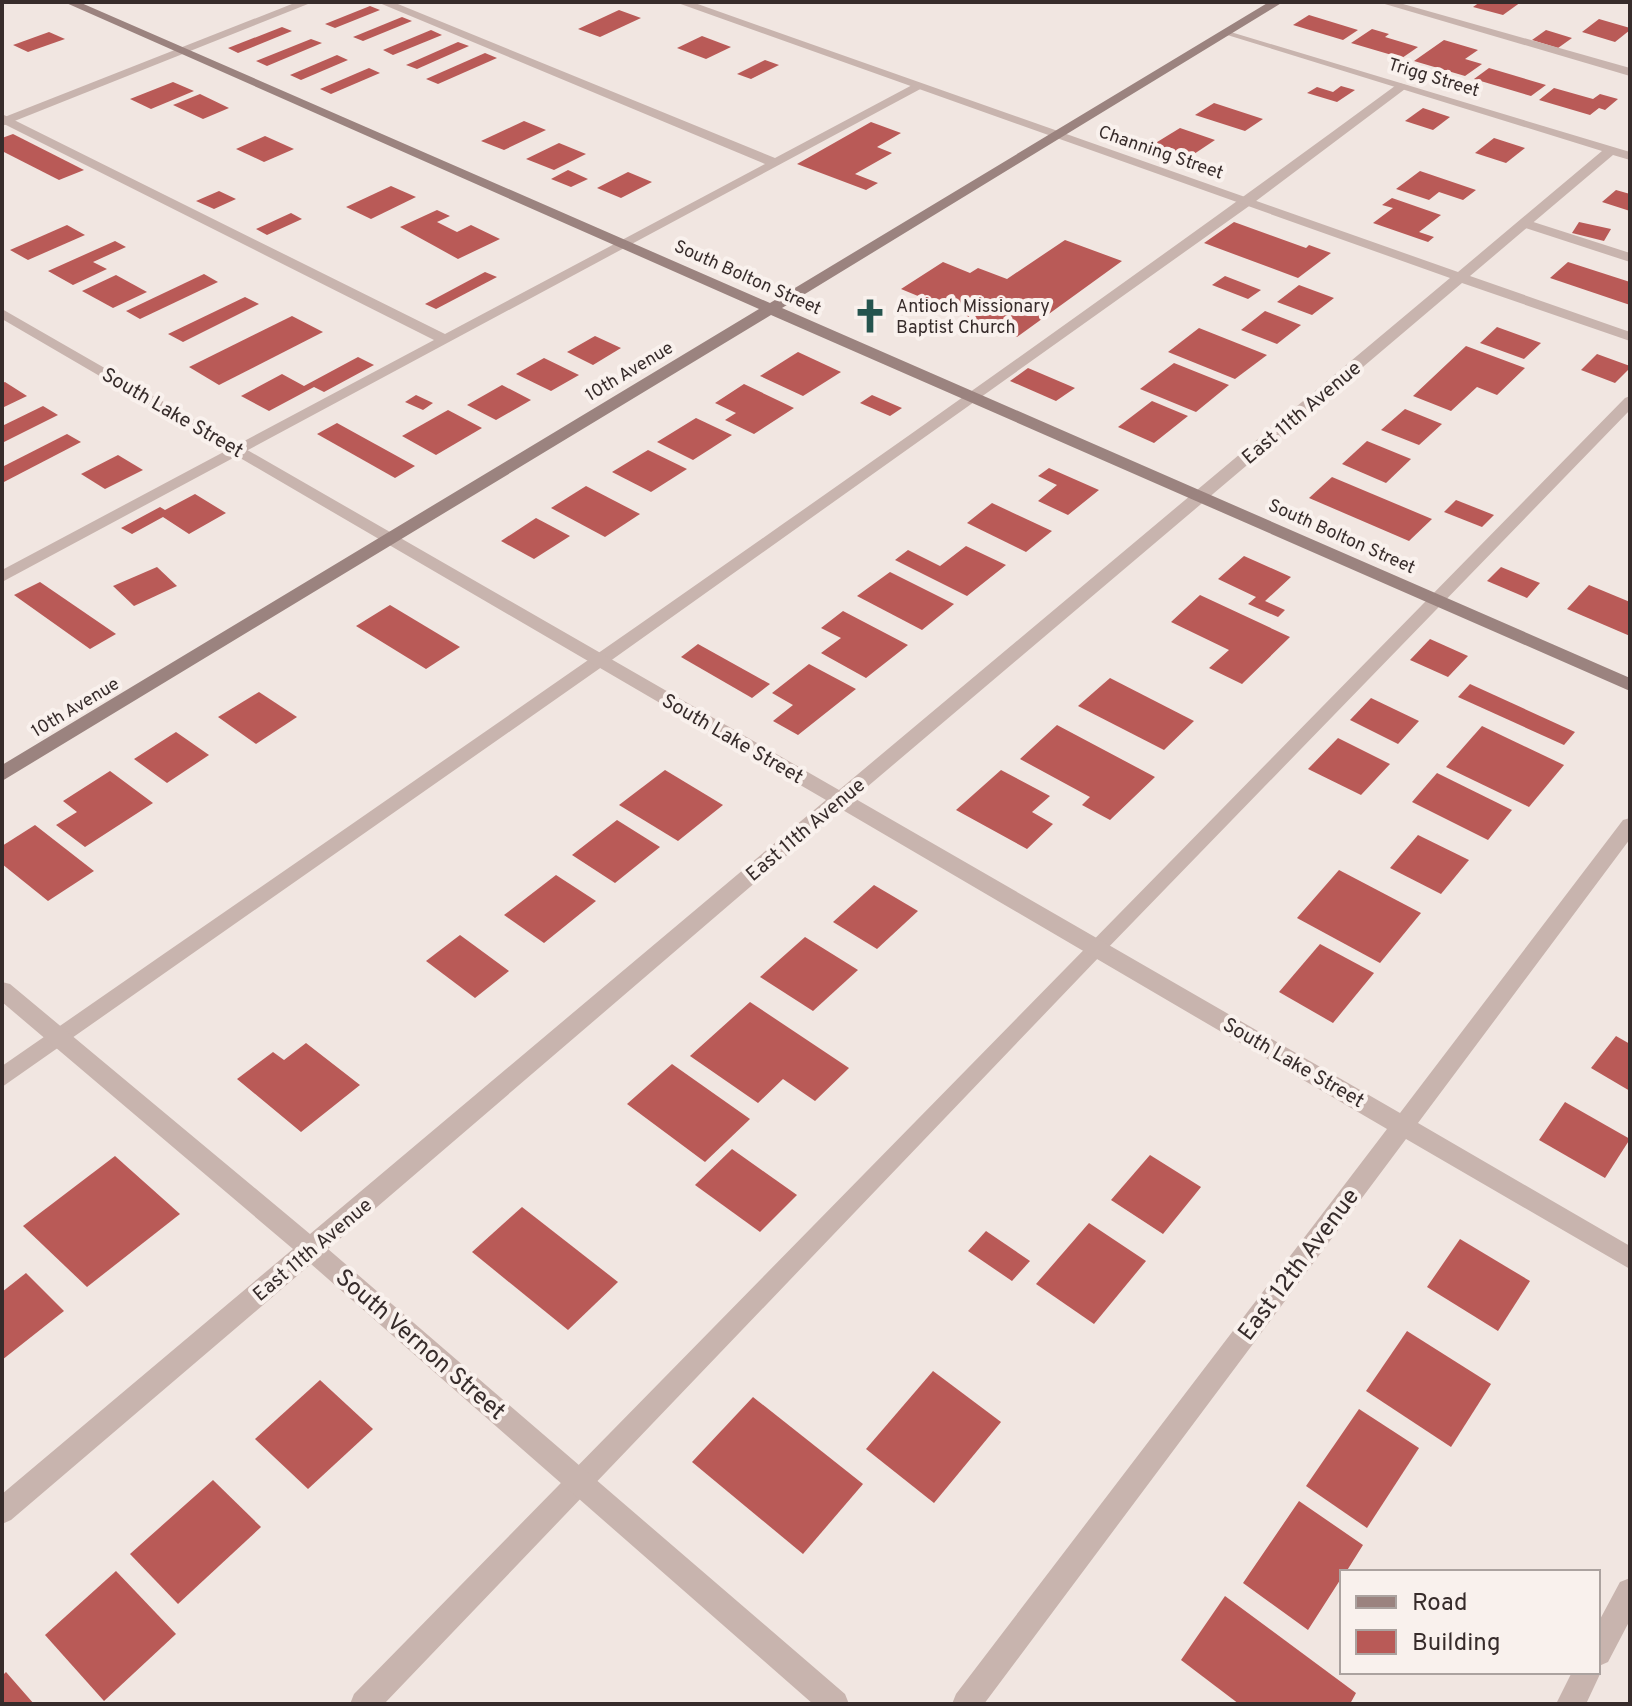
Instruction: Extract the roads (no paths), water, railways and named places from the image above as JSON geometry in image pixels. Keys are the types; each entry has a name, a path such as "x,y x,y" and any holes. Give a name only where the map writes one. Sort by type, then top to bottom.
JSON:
{"main road":[{"name":"South Bolton Street","path":"70,2 1630,685"},
{"name":"10th Avenue","path":"2,774 1277,2"}],"street":[{"path":"4,120 307,2"},
{"path":"383,2 775,163"},
{"name":"Channing Street","path":"681,2 1630,337"},
{"path":"1384,2 1630,72"},
{"name":"Trigg Street","path":"1228,32 1620,153"},
{"path":"2,577 920,86"},
{"path":"2,1078 600,660 1247,201 1403,86"},
{"path":"4,120 444,339"},
{"name":"East 11th Avenue","path":"2,1511 1460,276 1524,223 1620,153"},
{"path":"1524,223 1630,258"},
{"name":"South Lake Street","path":"2,313 1630,1258"},
{"path":"364,1704 1095,948 1630,401"},
{"name":"East 12th Avenue","path":"966,1704 1630,825"},
{"name":"South Vernon Street","path":"2,990 312,1250 835,1704"},
{"path":"1600,1648 1630,1592"},
{"path":"1570,1704 1586,1674"}],"place":[{"name":"Antioch Missionary Baptist Church","path":"870,316"}]}
